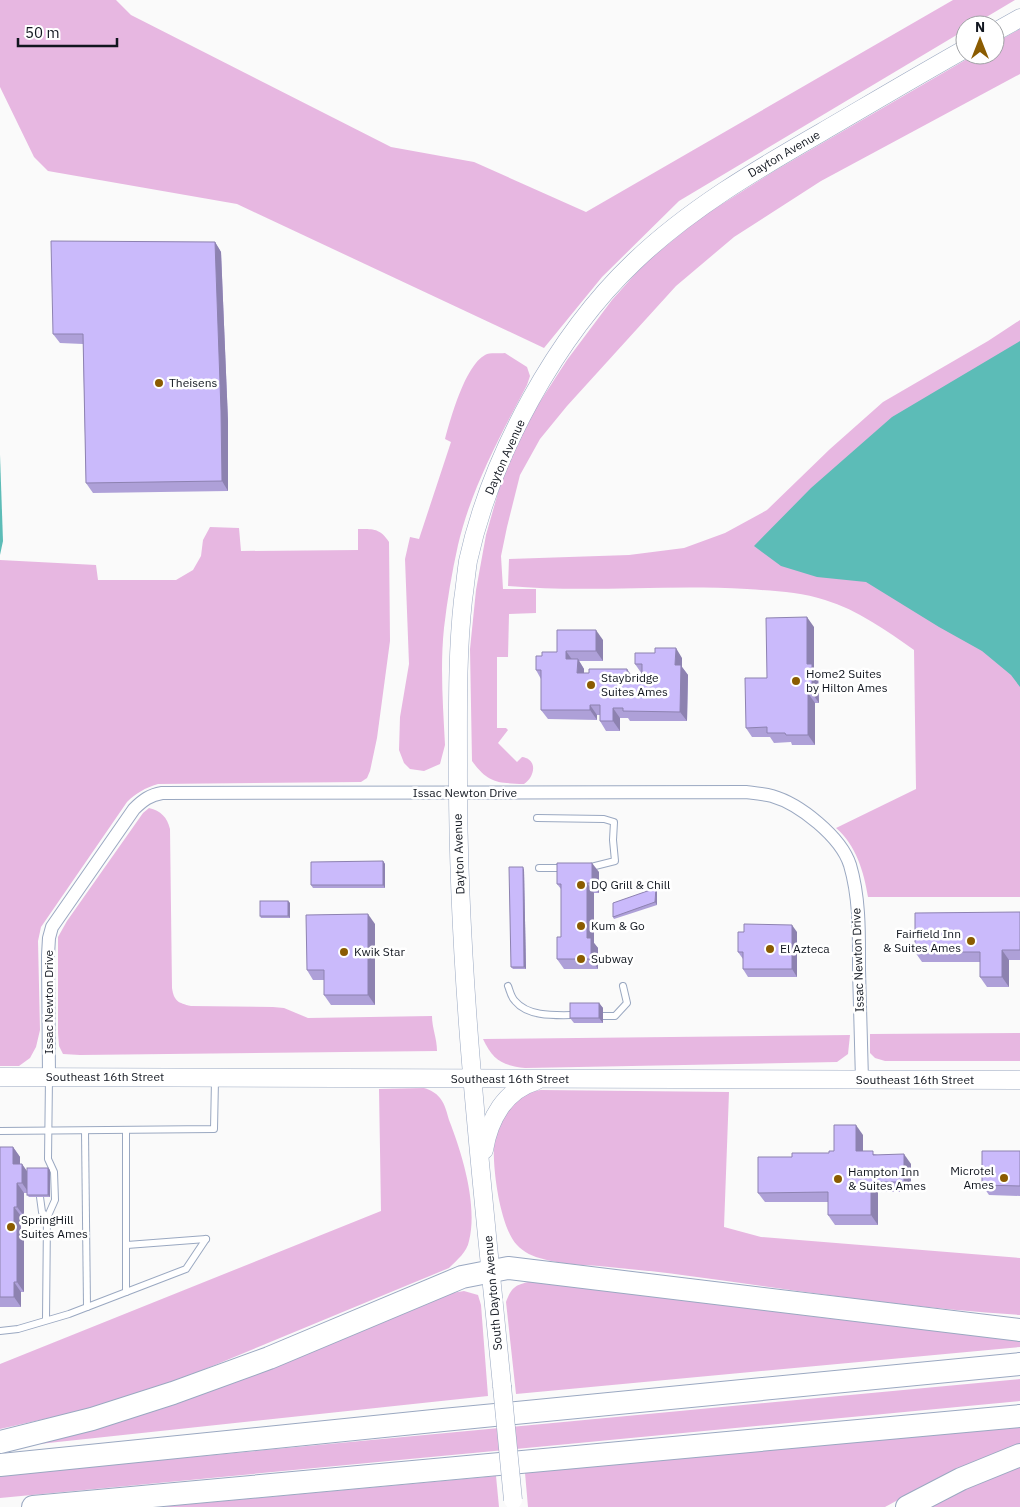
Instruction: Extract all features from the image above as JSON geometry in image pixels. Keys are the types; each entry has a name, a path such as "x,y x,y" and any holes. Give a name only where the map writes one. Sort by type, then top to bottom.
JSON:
{"highway":[{"path":"0,1442 92,1419 173,1393 269,1358 462,1276 508,1268 1020,1330"},
{"path":"0,1465 1020,1364"},
{"path":"33,1507 1020,1416"},
{"path":"908,1507 961,1479 1020,1455"}],"main road":[{"path":"1005,26 1020,18"},
{"name":"Dayton Avenue","path":"472,1078 463,969 458,857 457,793 460,628 468,562 486,497 513,436 548,369 596,303 635,261 690,215 746,176 955,55"},
{"name":"Southeast 16th Street","path":"0,1077 1020,1080"},
{"name":"South Dayton Avenue","path":"472,1078 513,1504"},
{"path":"482,1172 490,1125 503,1102 521,1087 534,1081 546,1079"}],"street":[{"name":"Issac Newton Drive","path":"49,1077 48,938 52,926 134,809 144,800 162,793 746,792 773,796 793,805 809,816 838,844 849,863 859,919 862,1080"}],"lane":[{"path":"537,818 604,819 614,822 612,840 615,862 578,868"},
{"path":"539,868 570,868"},
{"path":"508,986 514,1000 526,1009 545,1014 616,1016 627,1003 622,986"},
{"path":"46,1320 47,1218 55,1200 54,1172 47,1162 49,1077"},
{"path":"0,1131 214,1130 216,1078"},
{"path":"126,1130 126,1292"},
{"path":"85,1131 87,1307"},
{"path":"40,1197 42,1212 47,1218"},
{"path":"0,1331 18,1329 87,1307 186,1269 206,1239 127,1245"}],"shaded area":[{"path":"0,0 116,0 131,15 391,147 474,162 586,212 953,0 1015,0 990,15 955,15 955,36 679,201 602,277 544,348 237,204 48,171 34,157 0,87"},
{"path":"1020,29 1020,74 821,181 734,237 676,286 567,406 540,439 520,475 501,556 503,589 536,589 536,613 509,614 508,657 497,657 497,728 506,728 508,730 498,743 517,762 522,757 527,758 531,761 533,769 531,777 524,784 500,782 488,778 472,761 470,649 476,590 486,535 503,475 532,414 567,360 612,300 645,263 700,218 776,170 957,65 1005,65 1005,37"},
{"path":"1020,320 1020,897 868,897 858,859 849,842 836,828 916,789 914,650 861,615 816,597 747,589 687,587 567,589 508,586 509,559 629,555 684,548 725,533 767,510 830,449 883,402 988,341"},
{"path":"505,353 527,367 530,376 478,483 458,545 444,628 442,686 445,745 440,764 424,771 410,769 404,763 399,750 400,717 409,664 405,559 410,537 419,539 451,442 445,439 465,381 471,370 485,355"},
{"path":"210,527 239,528 241,551 358,550 358,529 376,530 389,542 390,641 377,738 370,771 367,778 361,782 158,784 134,796 127,802 41,927 38,941 40,1030 36,1047 30,1058 19,1066 0,1066 0,560 96,565 98,580 176,580 193,570 201,556 203,540"},
{"path":"149,808 163,815 170,829 172,988 177,1001 191,1006 284,1008 308,1018 432,1016 437,1051 63,1054 59,1046 58,1033 58,937 67,921 143,813"},
{"path":"1020,1033 1020,1061 885,1061 875,1058 870,1053 870,1034"},
{"path":"850,1035 848,1054 837,1062 525,1068 504,1063 494,1057 483,1039"},
{"path":"424,1088 437,1095 445,1106 459,1148 470,1196 472,1212 468,1245 461,1256 449,1268 157,1389 93,1408 0,1429 0,1364 381,1211 379,1089"},
{"path":"541,1090 729,1092 724,1227 761,1237 1020,1258 1020,1315 893,1303 672,1274 564,1263 532,1256 517,1245 505,1223 497,1189 494,1139 498,1124 518,1093"},
{"path":"532,1281 826,1318 1020,1339 1020,1347 516,1394 506,1302 515,1287"},
{"path":"464,1291 478,1295 481,1305 488,1396 39,1444 148,1412 446,1294"},
{"path":"1020,1379 1020,1401 0,1498 0,1475"},
{"path":"1020,1426 1020,1446 933,1481 885,1507 528,1507 525,1473"},
{"path":"1020,1466 1020,1507 927,1507 953,1493"},
{"path":"496,1476 499,1507 159,1507"}],"water":[{"path":"1020,341 1020,687 1011,675 982,651 866,582 817,577 781,566 754,546 811,488 892,417"},
{"path":"0,455 3,541 0,555"}],"building":[{"name":"Theisens","path":"51,241 215,242 222,481 86,483 83,334 53,334"},
{"name":"Home2 Suites by Hilton Ames","path":"807,617 807,664 812,664 812,693 808,693 808,735 767,733 767,727 746,728 745,678 767,678 766,618"},
{"name":"Staybridge Suites Ames","path":"557,630 596,630 596,651 566,651 566,659 578,659 577,673 589,673 589,669 627,669 627,677 642,677 642,664 635,664 635,653 655,653 655,648 676,648 675,665 681,665 680,712 623,711 623,708 613,708 613,721 600,721 600,705 590,705 590,710 541,710 541,670 536,670 536,656 542,656 542,652 557,652"},
{"path":"383,861 383,885 311,885 311,862"},
{"path":"557,863 592,863 592,883 587,883 587,938 591,938 591,959 557,959 557,937 561,937 561,884 557,884"},
{"path":"509,867 523,867 524,967 511,967"},
{"path":"656,888 655,902 613,917 613,903"},
{"path":"260,901 288,901 288,916 260,916"},
{"name":"Fairfield Inn & Suites Ames","path":"1020,912 1020,950 1002,950 1002,977 980,977 980,952 915,952 915,913"},
{"name":"Kwik Star","path":"368,914 368,995 324,995 324,970 307,970 306,915"},
{"name":"El Azteca","path":"744,924 792,925 792,969 743,969 743,952 738,952 738,932 744,932"},
{"path":"570,1003 599,1003 599,1018 570,1018"},
{"name":"Hampton Inn & Suites Ames","path":"834,1125 856,1125 856,1151 873,1151 873,1155 904,1154 904,1182 871,1182 871,1215 828,1215 828,1192 758,1193 758,1157 792,1157 792,1153 829,1153 829,1151 834,1151"},
{"name":"SpringHill Suites Ames","path":"0,1147 13,1147 13,1164 22,1164 22,1183 17,1183 17,1207 14,1207 14,1228 17,1228 17,1282 14,1282 14,1297 0,1297"},
{"path":"982,1151 1020,1151 1020,1186 982,1185"},
{"path":"27,1168 48,1168 48,1195 27,1195"}],"place":[{"name":"Theisens","path":"159,383"},
{"name":"Home2 Suites by Hilton Ames","path":"796,681"},
{"name":"Staybridge Suites Ames","path":"591,685"},
{"name":"DQ Grill & Chill","path":"581,885"},
{"name":"Kum & Go","path":"581,926"},
{"name":"Fairfield Inn & Suites Ames","path":"971,941"},
{"name":"El Azteca","path":"770,949"},
{"name":"Kwik Star","path":"344,952"},
{"name":"Subway","path":"581,959"},
{"name":"Microtel Ames","path":"1004,1178"},
{"name":"Hampton Inn & Suites Ames","path":"838,1179"},
{"name":"SpringHill Suites Ames","path":"11,1227"}]}
